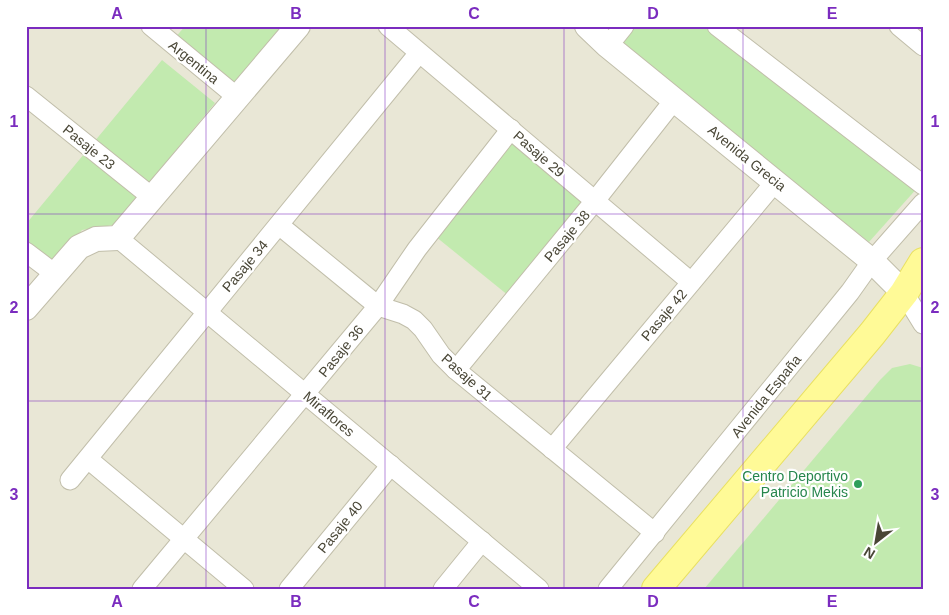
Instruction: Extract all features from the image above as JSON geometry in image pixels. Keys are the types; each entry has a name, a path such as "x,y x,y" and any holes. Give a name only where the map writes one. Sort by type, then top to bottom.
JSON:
{"main road":[{"path":"656,589 913,286 923,262"}],"street":[{"name":"Argentina","path":"151,26 237,97"},
{"path":"26,308 79,247 87,242 103,238 118,238 298,26"},
{"name":"Pasaje 29","path":"388,26 691,282"},
{"name":"Avenida Grecia","path":"587,26 608,46 872,261 913,286"},
{"path":"608,46 624,26"},
{"path":"717,26 923,185"},
{"path":"904,28 923,46"},
{"name":"Pasaje 34","path":"70,480 419,53"},
{"name":"Pasaje 23","path":"26,96 153,198"},
{"name":"Pasaje 38","path":"456,370 594,202 675,99"},
{"name":"Pasaje 36","path":"142,589 378,306 416,249 511,130"},
{"name":"Pasaje 42","path":"552,449 776,181"},
{"name":"Avenida España","path":"608,589 850,292 872,261 923,202"},
{"name":"Pasaje 31","path":"279,225 378,306 403,314 414,320 423,329 441,356 456,370 655,533"},
{"name":"Miraflores","path":"118,238 540,589"},
{"path":"26,252 54,274"},
{"path":"913,286 923,324"},
{"path":"88,458 244,589"},
{"name":"Pasaje 40","path":"289,589 391,465"},
{"path":"443,589 482,541"}],"shaded area":[{"path":"26,26 923,26 923,589 26,589"}],"green space":[{"path":"185,26 289,26 236,88 175,38"},
{"path":"596,26 720,26 919,186 869,242"},
{"path":"162,60 215,103 114,225 82,230 53,265 26,243 26,224"},
{"path":"509,135 588,202 509,296 430,232"},
{"name":"Centro Deportivo Patricio Mekis","path":"910,364 923,368 923,589 704,589 880,380 892,368"}],"place":[{"name":"Centro Deportivo Patricio Mekis","path":"858,484"}]}
